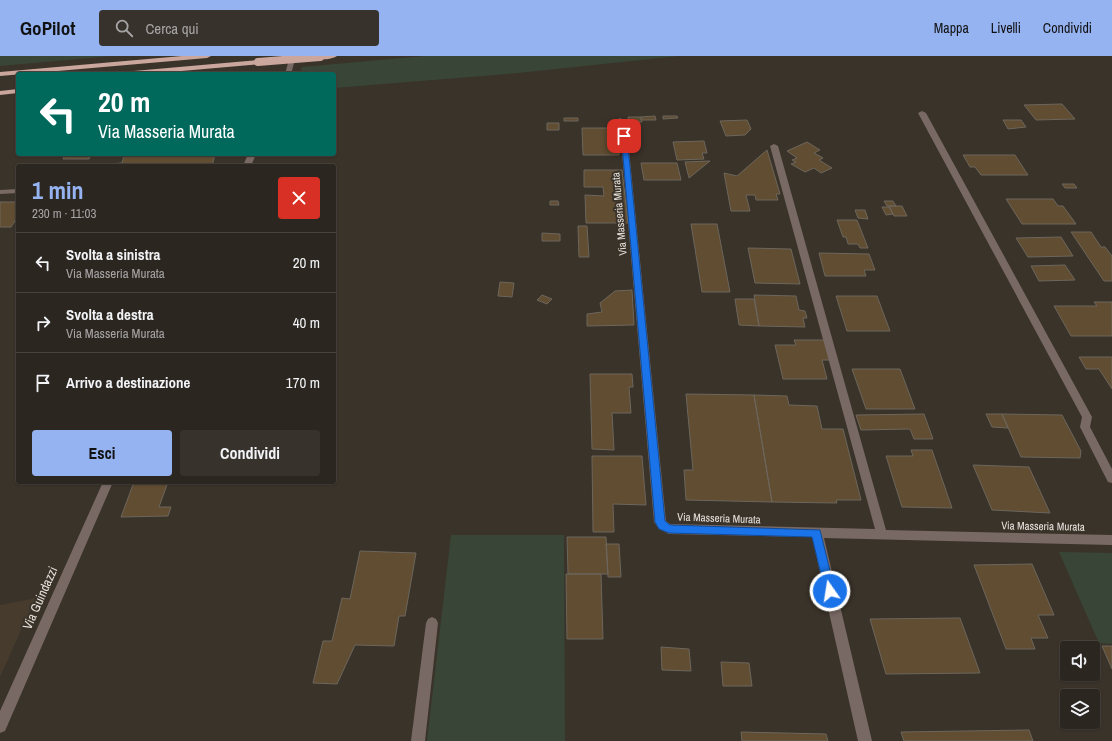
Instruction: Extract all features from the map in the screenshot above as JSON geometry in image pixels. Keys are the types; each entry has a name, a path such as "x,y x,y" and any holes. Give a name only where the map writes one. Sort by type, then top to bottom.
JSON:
{"highway":[{"path":"23,72 208,56"},
{"path":"145,72 333,56"},
{"path":"0,74 16,73"},
{"path":"0,85 16,83"},
{"path":"0,92 16,91"}],"street":[{"path":"289,72 293,56"},
{"path":"922,113 1087,417 1085,427 1112,479"},
{"name":"Via Masseria Murata","path":"622,120 660,522 663,526 669,529 1112,540"},
{"path":"774,146 882,534"},
{"path":"0,192 16,191"},
{"name":"Via Guindazzi","path":"0,726 107,484"},
{"path":"817,533 865,741"},
{"path":"418,741 432,623"}],"shaded area":[{"path":"36,598 22,628 0,677 0,605"}],"green space":[{"path":"0,56 111,56 0,66"},
{"path":"424,56 679,56 518,73 336,88 336,72 301,72 302,67"},
{"path":"451,535 564,535 565,741 427,741"},
{"path":"1059,552 1112,553 1112,644 1100,643 1100,641 1098,641"}],"building":[{"path":"1062,104 1075,119 1036,120 1024,105"},
{"path":"655,116 656,120 641,120 641,117"},
{"path":"663,116 677,116 678,118 663,119"},
{"path":"628,117 641,117 642,122 629,122"},
{"path":"564,118 578,118 578,121 564,121"},
{"path":"747,120 751,129 745,135 726,136 720,121"},
{"path":"1003,120 1021,120 1026,127 1008,129"},
{"path":"547,123 559,123 559,130 547,130"},
{"path":"582,128 616,128 619,155 583,155"},
{"path":"704,141 707,153 702,153 704,159 677,160 673,142"},
{"path":"807,142 820,150 814,153 823,158 819,160 832,168 821,173 814,168 805,172 791,164 796,162 792,160 797,158 787,151"},
{"path":"767,150 780,194 776,194 778,200 756,200 755,195 746,195 750,211 731,211 724,173 737,176"},
{"path":"963,155 1015,155 1028,175 981,175 975,167 970,167"},
{"path":"65,156 90,156 89,159 63,159"},
{"path":"124,156 214,156 212,164 109,164 122,163"},
{"path":"710,161 689,178 685,162"},
{"path":"641,163 677,163 681,180 644,180"},
{"path":"584,170 622,170 628,223 586,223 585,195 604,196 603,187 584,187"},
{"path":"1062,184 1074,184 1077,188 1065,188"},
{"path":"1006,199 1053,199 1058,206 1063,206 1076,224 1022,224"},
{"path":"550,201 558,201 559,205 550,205"},
{"path":"884,201 893,201 896,206 887,206"},
{"path":"0,202 16,202 16,219 11,227 0,227"},
{"path":"889,206 902,206 907,216 894,216"},
{"path":"882,207 889,207 893,214 886,215"},
{"path":"855,210 865,210 868,219 858,218"},
{"path":"837,220 857,220 868,248 860,248 858,244 848,244 846,237 843,237"},
{"path":"691,224 717,224 730,292 702,292"},
{"path":"578,226 587,226 589,257 579,257"},
{"path":"1071,232 1091,232 1101,247 1105,247 1112,256 1112,281 1104,281"},
{"path":"542,233 560,234 560,241 542,241"},
{"path":"1061,237 1073,256 1028,257 1016,238"},
{"path":"748,248 791,249 800,284 755,283"},
{"path":"819,253 869,254 875,270 864,270 866,276 825,276"},
{"path":"1065,265 1075,280 1039,281 1031,266"},
{"path":"500,282 514,283 512,297 498,296"},
{"path":"632,290 634,325 587,326 587,314 602,312 600,303 615,291"},
{"path":"542,295 552,299 547,304 537,300"},
{"path":"754,295 796,296 799,310 805,311 807,318 803,318 805,327 759,326"},
{"path":"836,296 877,296 890,331 847,331"},
{"path":"735,299 754,299 759,326 739,325"},
{"path":"1094,302 1112,302 1112,336 1071,336 1054,306 1097,306"},
{"path":"794,340 825,340 831,360 822,360 827,379 783,379 775,345 796,345"},
{"path":"1079,357 1112,357 1112,389 1099,369 1086,369"},
{"path":"852,369 900,369 915,409 866,409"},
{"path":"590,374 632,374 633,387 629,387 631,413 612,413 614,450 592,449"},
{"path":"686,394 754,395 772,502 686,500 684,470 693,470"},
{"path":"754,395 787,396 789,405 817,406 822,429 843,429 861,500 836,500 837,503 772,502"},
{"path":"924,414 933,439 914,439 910,429 861,430 856,415"},
{"path":"986,414 1002,414 1008,428 992,427"},
{"path":"1002,414 1062,415 1081,451 1080,458 1021,457"},
{"path":"911,450 932,450 952,508 902,507 886,456 913,456"},
{"path":"592,456 642,456 646,505 613,504 614,532 593,532"},
{"path":"973,465 1029,467 1050,513 992,510"},
{"path":"133,484 167,484 159,507 171,507 168,516 121,517"},
{"path":"567,537 606,537 608,574 568,574"},
{"path":"606,544 619,544 621,577 608,577"},
{"path":"360,551 416,553 405,616 399,616 394,646 355,645 337,684 313,683 323,641 332,641 342,598 350,599"},
{"path":"1032,564 1054,615 1038,615 1048,638 1031,638 1035,649 1006,649 974,565"},
{"path":"566,574 601,574 603,639 567,639"},
{"path":"960,618 980,673 886,674 870,619"},
{"path":"1102,646 1112,646 1112,669"},
{"path":"661,647 689,649 691,671 662,670"},
{"path":"721,662 749,663 752,686 723,686"},
{"path":"1029,730 1033,741 904,741 901,732"},
{"path":"741,732 826,734 828,741 742,741"}],"route":[{"path":"624,136 660,522 663,526 669,529 817,533 830,591"}]}
